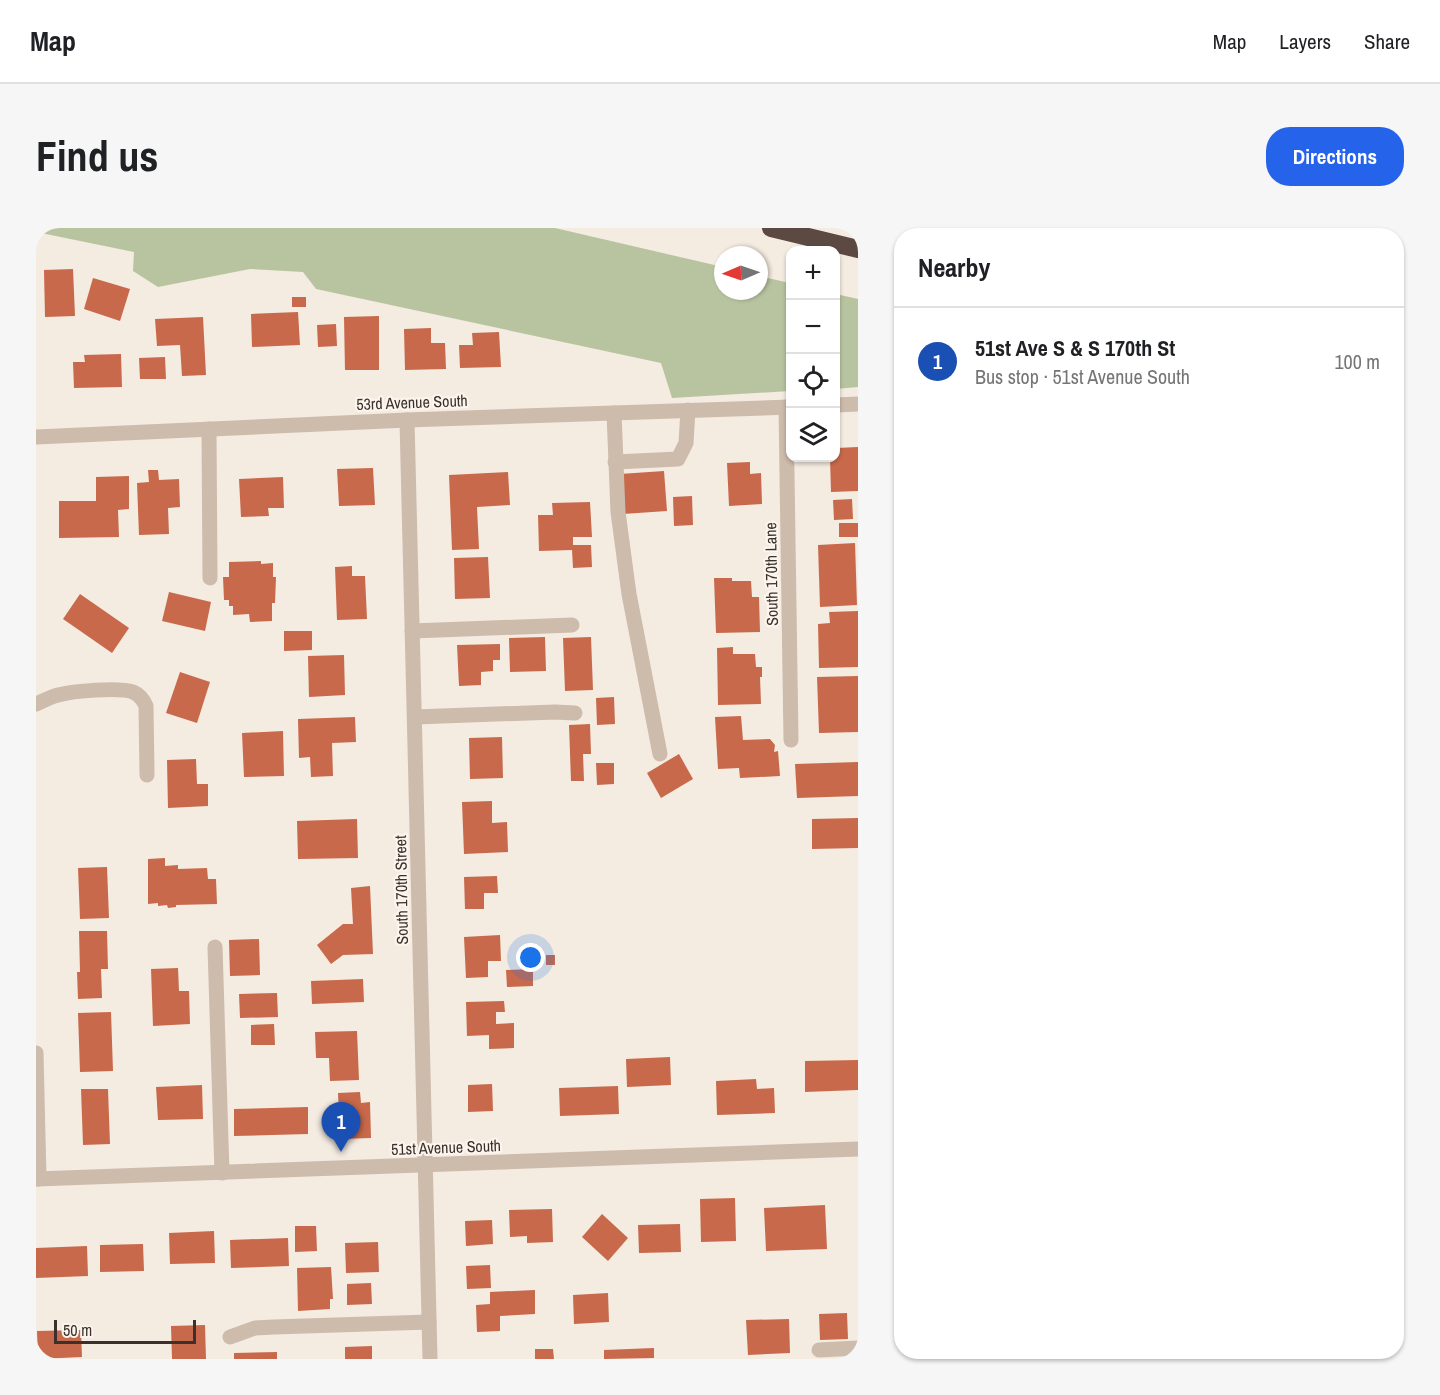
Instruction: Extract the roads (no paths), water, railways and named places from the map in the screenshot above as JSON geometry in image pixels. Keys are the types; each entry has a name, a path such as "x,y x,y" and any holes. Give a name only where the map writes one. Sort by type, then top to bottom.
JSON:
{"highway":[{"path":"771,228 858,249"}],"street":[{"path":"840,405 858,404"},
{"name":"53rd Avenue South","path":"36,437 407,420 786,407"},
{"name":"South 170th Lane","path":"788,408 791,740"},
{"path":"615,462 678,459 686,443 688,410"},
{"path":"614,413 618,512 629,594 635,635 660,754"},
{"name":"South 170th Street","path":"407,420 430,1359"},
{"path":"209,429 210,578"},
{"path":"411,631 572,625"},
{"path":"36,704 70,692 123,690 135,693 142,698 146,706 147,775"},
{"path":"415,717 575,713"},
{"path":"215,947 222,1173"},
{"path":"36,1053 37,1179"},
{"name":"51st Avenue South","path":"37,1179 858,1149"},
{"path":"230,1337 255,1328 429,1322"},
{"path":"819,1350 858,1348"}],"place":[{"name":"51st Ave S & S 170th St","path":"341,1152"}]}
